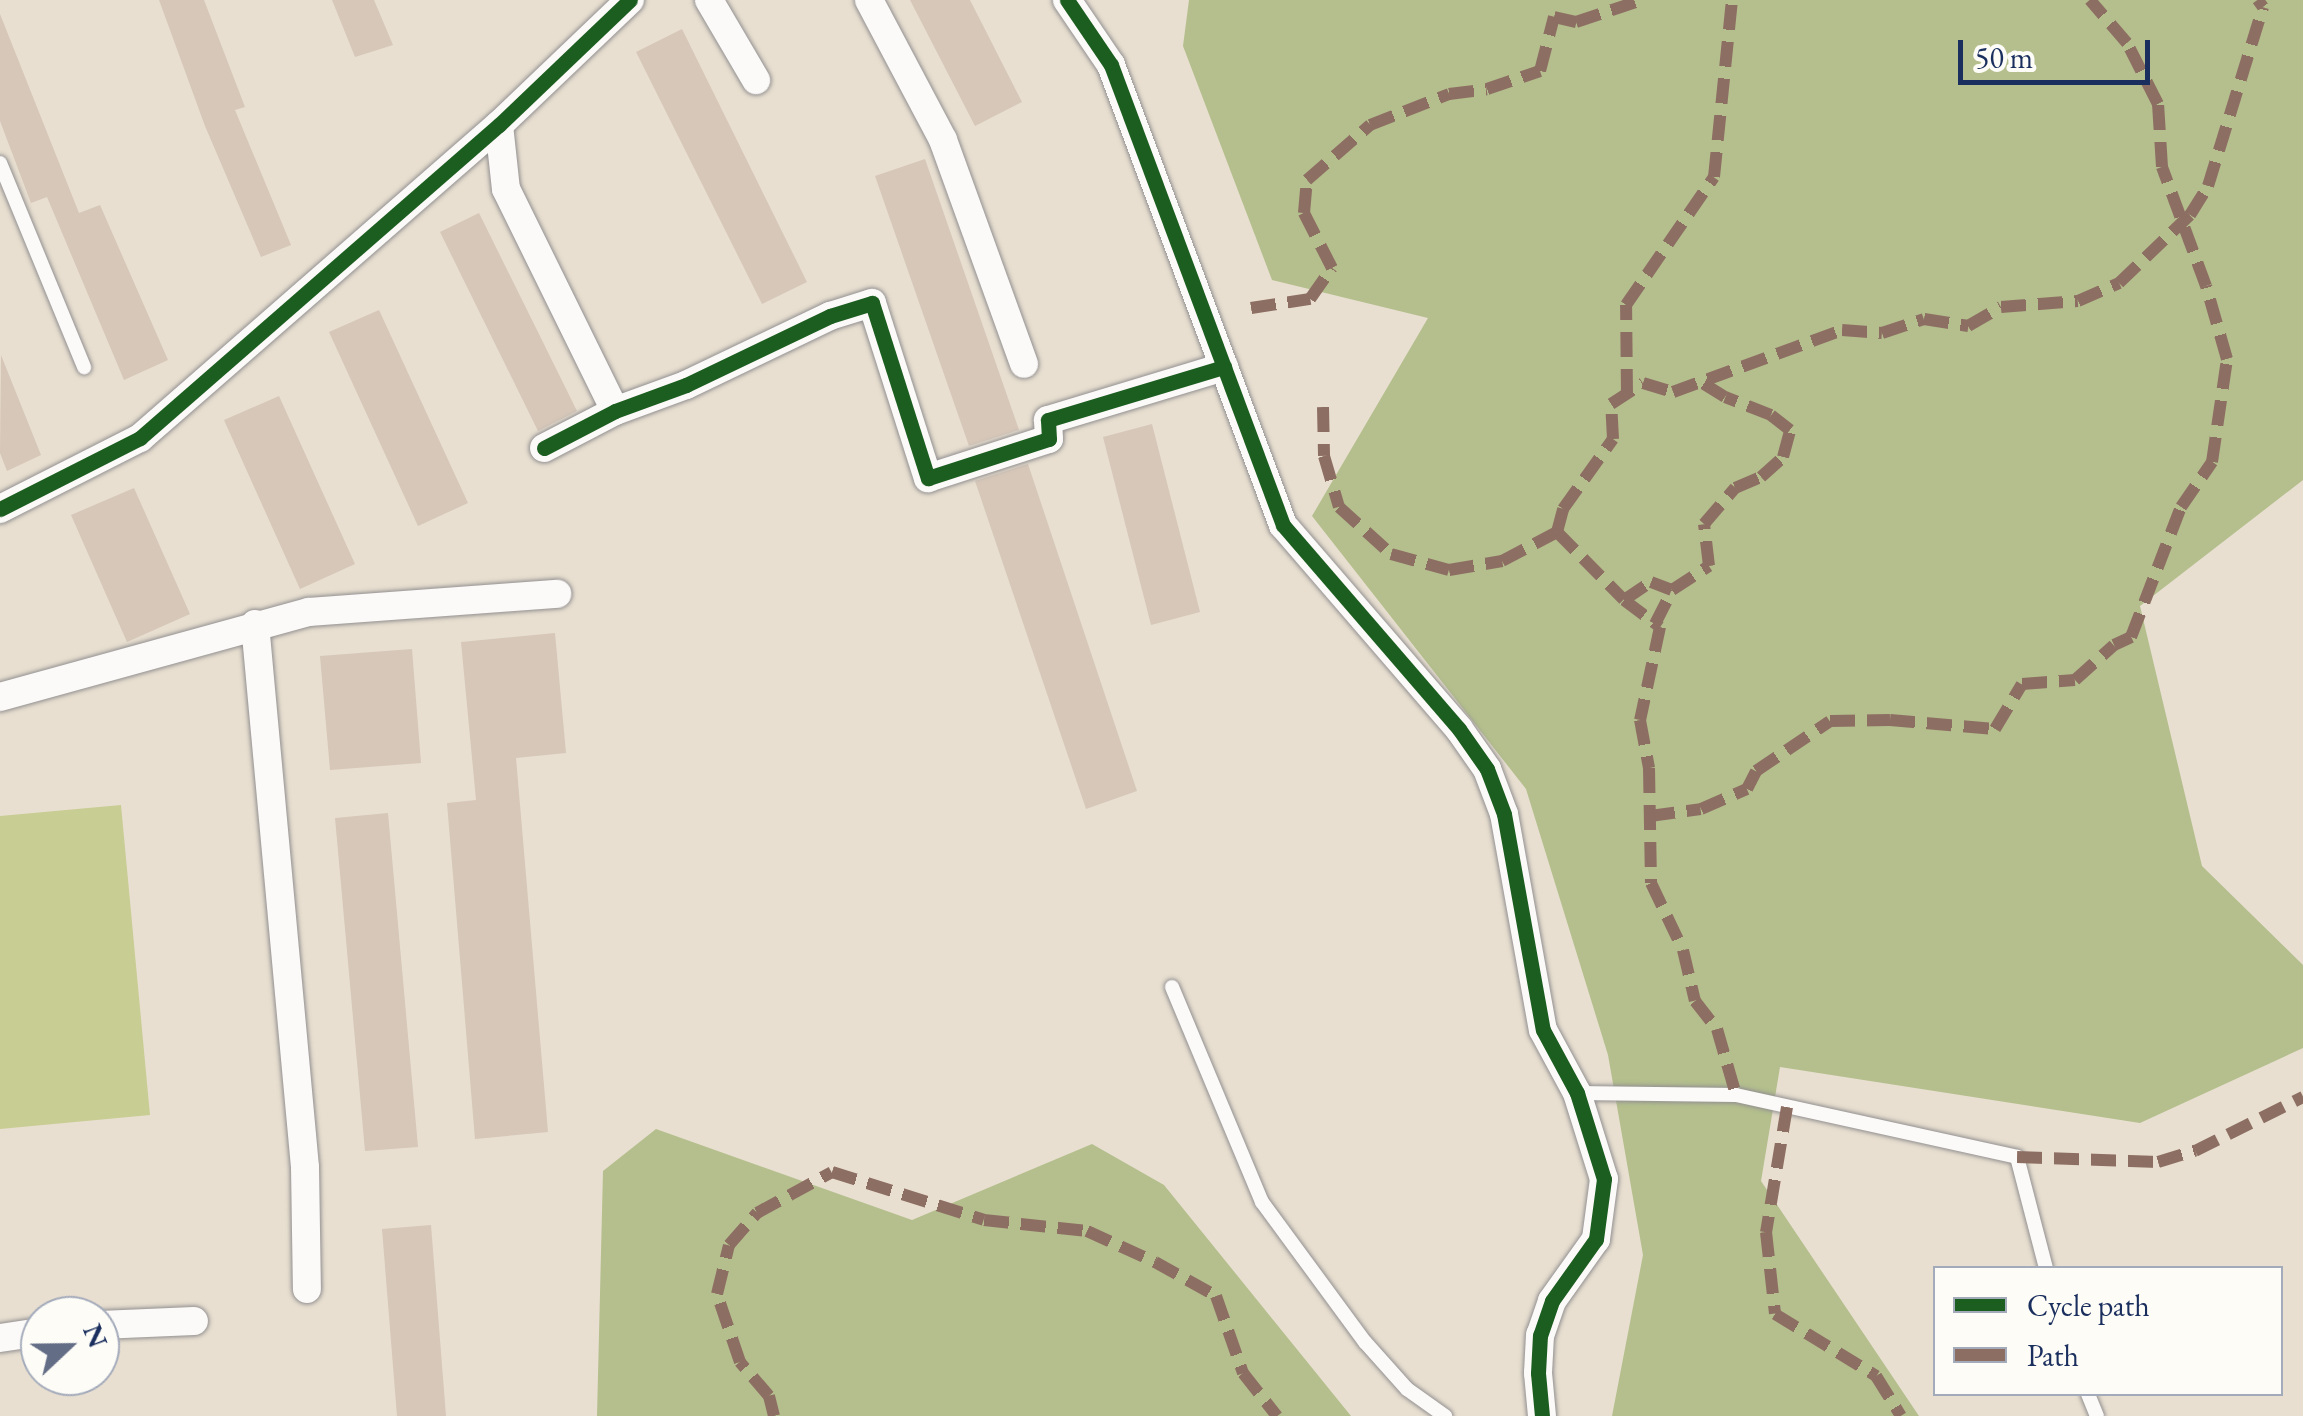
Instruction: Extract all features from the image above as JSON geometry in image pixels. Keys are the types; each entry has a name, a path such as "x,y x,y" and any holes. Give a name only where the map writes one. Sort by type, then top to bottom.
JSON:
{"street":[{"path":"0,509 140,438 500,126 630,0"},
{"path":"709,0 756,80"},
{"path":"869,0 944,140 1024,364"},
{"path":"1067,0 1110,65 1284,525 1458,729 1487,769 1508,830 1542,1030 1577,1093 1604,1179 1596,1238 1552,1302 1540,1335 1542,1416"},
{"path":"500,126 506,189 615,411"},
{"path":"544,448 615,411 686,386 830,316 872,303 928,478 1049,439 1048,420 1224,367"},
{"path":"0,697 310,612 557,594"},
{"path":"255,624 305,1167 306,1289"},
{"path":"120,1323 194,1321"}],"lane":[{"path":"0,162 84,367"},
{"path":"1172,987 1262,1202 1365,1342 1407,1389 1444,1416"},
{"path":"1577,1093 1736,1096 2017,1157 2045,1266"}],"green space":[{"path":"1189,0 2303,0 2303,480 2140,606 2202,866 2303,965 2303,1048 2140,1123 1780,1067 1761,1181 1919,1416 1612,1416 1643,1255 1608,1055 1526,789 1312,516 1428,318 1272,280 1183,46"},
{"path":"121,805 150,1115 0,1129 0,816"},
{"path":"656,1129 912,1220 1092,1144 1164,1185 1351,1416 597,1416 603,1171"}],"building":[{"path":"159,0 204,0 245,107 235,110 291,245 261,257 205,126"},
{"path":"332,0 374,0 393,45 355,57"},
{"path":"910,0 970,0 1022,102 975,126"},
{"path":"0,14 79,213 100,205 168,360 124,380 47,197 31,203 0,121"},
{"path":"682,29 807,282 762,304 636,52"},
{"path":"925,159 1019,430 969,446 875,176"},
{"path":"479,213 577,411 538,431 440,232"},
{"path":"379,310 468,503 418,526 329,332"},
{"path":"1,355 41,455 7,471 0,453"},
{"path":"279,396 355,564 300,589 224,420"},
{"path":"1152,424 1200,612 1151,625 1103,437"},
{"path":"1028,464 1137,791 1086,809 975,481"},
{"path":"134,488 190,614 127,642 71,515"},
{"path":"555,633 566,753 516,758 548,1132 475,1139 447,803 476,800 461,642"},
{"path":"412,649 421,763 330,770 320,656"},
{"path":"388,813 418,1147 365,1151 335,818"},
{"path":"431,1225 446,1416 397,1416 382,1229"}],"marked path":[{"path":"1251,308 1310,299 1332,268 1304,213 1307,180 1370,125 1449,94 1487,89 1540,71 1554,17 1576,22 1642,0"},
{"path":"1627,394 1626,305 1714,177 1732,0"},
{"path":"1650,816 1701,809 1747,789 1756,771 1830,721 1890,720 1995,729 2022,684 2075,680 2114,645 2131,637 2181,507 2212,462 2227,359 2206,286 2162,167 2158,104 2127,43 2090,0"},
{"path":"1323,407 1324,456 1339,507 1391,554 1449,570 1502,561 1557,532 1563,509 1613,439 1611,404 1643,383 1673,392 1842,330 1882,333 1924,319 1968,326 2001,307 2078,301 2119,283 2190,215 2208,186 2263,7 2258,0"},
{"path":"1655,624 1672,590 1709,566 1704,524 1735,488 1761,477 1783,457 1790,430 1771,415 1725,397 1698,380"},
{"path":"1557,532 1624,600 1660,627 1640,720 1649,768 1651,883 1683,950 1695,1001 1717,1029 1736,1095"},
{"path":"1624,600 1651,582 1672,590"},
{"path":"2017,1157 2158,1162 2195,1151 2303,1097"},
{"path":"1787,1107 1766,1232 1775,1314 1876,1376 1901,1416"},
{"path":"774,1416 769,1396 740,1362 717,1294 729,1245 757,1213 832,1172 984,1220 1087,1231 1155,1262 1216,1296 1243,1373 1277,1416"}],"cycle path":[{"path":"0,509 140,438 499,125 630,0"},
{"path":"1067,0 1111,65 1283,525 1459,729 1487,769 1504,814 1543,1030 1577,1093 1604,1179 1596,1239 1552,1301 1540,1335 1542,1416"},
{"path":"544,448 615,411 686,385 830,316 872,303 928,478 1049,439 1048,420 1224,367"}]}
